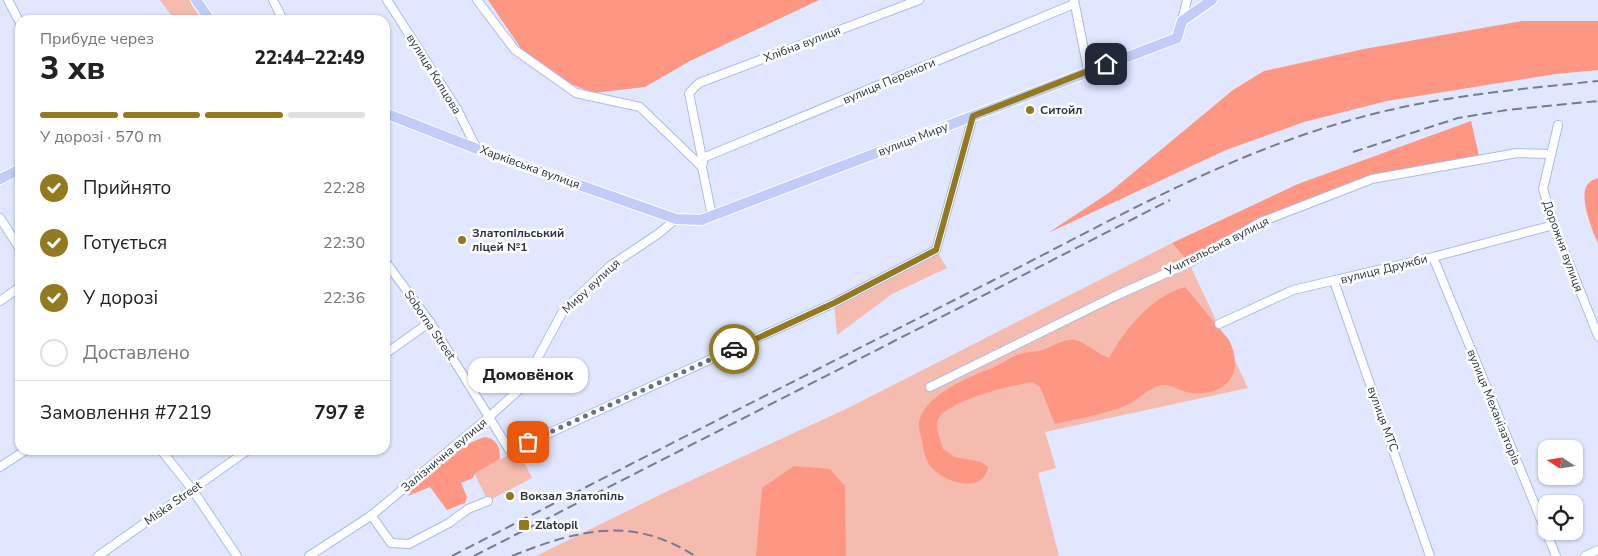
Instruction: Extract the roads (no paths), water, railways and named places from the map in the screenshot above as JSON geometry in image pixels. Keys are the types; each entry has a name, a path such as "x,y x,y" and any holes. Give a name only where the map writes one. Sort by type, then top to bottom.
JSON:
{"main road":[{"path":"196,0 206,15"},
{"path":"1182,21 1212,0"},
{"name":"вулиця Миру","path":"676,219 701,220 1088,70 1177,38 1182,21"},
{"name":"Харківська вулиця","path":"390,114 478,149 676,219"},
{"path":"0,180 15,172"}],"street":[{"path":"8,0 16,15"},
{"path":"273,0 280,15"},
{"name":"вулиця Копцова","path":"387,0 457,109 478,149"},
{"path":"477,0 515,50 576,93 640,107 702,167"},
{"name":"Хлібна вулиця","path":"703,158 689,93 699,83 919,0"},
{"path":"1182,21 1187,0"},
{"path":"1074,2 1088,70"},
{"name":"вулиця Перемоги","path":"703,158 1074,2"},
{"name":"Залізнична вулиця","path":"309,556 371,515 490,417 510,451 834,303 936,250 973,116"},
{"name":"Дорожня вулиця","path":"1558,125 1549,154 1543,189 1554,226 1598,336"},
{"name":"Учительська вулиця","path":"930,387 1113,297 1189,263 1261,222 1372,179 1517,153 1549,154"},
{"path":"703,158 702,167 712,216"},
{"path":"0,218 15,241"},
{"name":"Миру вулиця","path":"490,417 522,387 563,311 610,266 658,234 676,219"},
{"name":"вулиця Дружби","path":"1219,324 1293,290 1334,282 1554,226"},
{"name":"вулиця Механізаторів","path":"1433,257 1556,556"},
{"name":"Soborna Street","path":"390,267 430,322 490,417"},
{"name":"вулиця МТС","path":"1334,282 1430,556"},
{"path":"0,301 15,290"},
{"path":"390,350 430,322"},
{"path":"0,467 18,455"},
{"path":"165,455 192,489 237,556"},
{"name":"Miska Street","path":"98,556 241,455"},
{"path":"371,515 391,543 409,544 448,523 468,509 488,501"},
{"path":"1585,556 1598,550"}],"railway":[{"path":"452,556 1120,215 1207,173 1252,154 1344,122 1407,106 1470,95 1598,81"},
{"path":"1353,152 1458,118 1507,110 1598,101"},
{"path":"474,556 1170,200"},
{"path":"512,556 559,539 604,531 627,531 649,535 672,543 695,556"}],"place":[{"name":"Ситойл","path":"1030,110"},
{"name":"Златопільський ліцей №1","path":"462,240"},
{"name":"Домовёнок","path":"528,442"},
{"name":"Вокзал Златопіль","path":"510,496"},
{"name":"Zlatopil","path":"524,525"}]}
